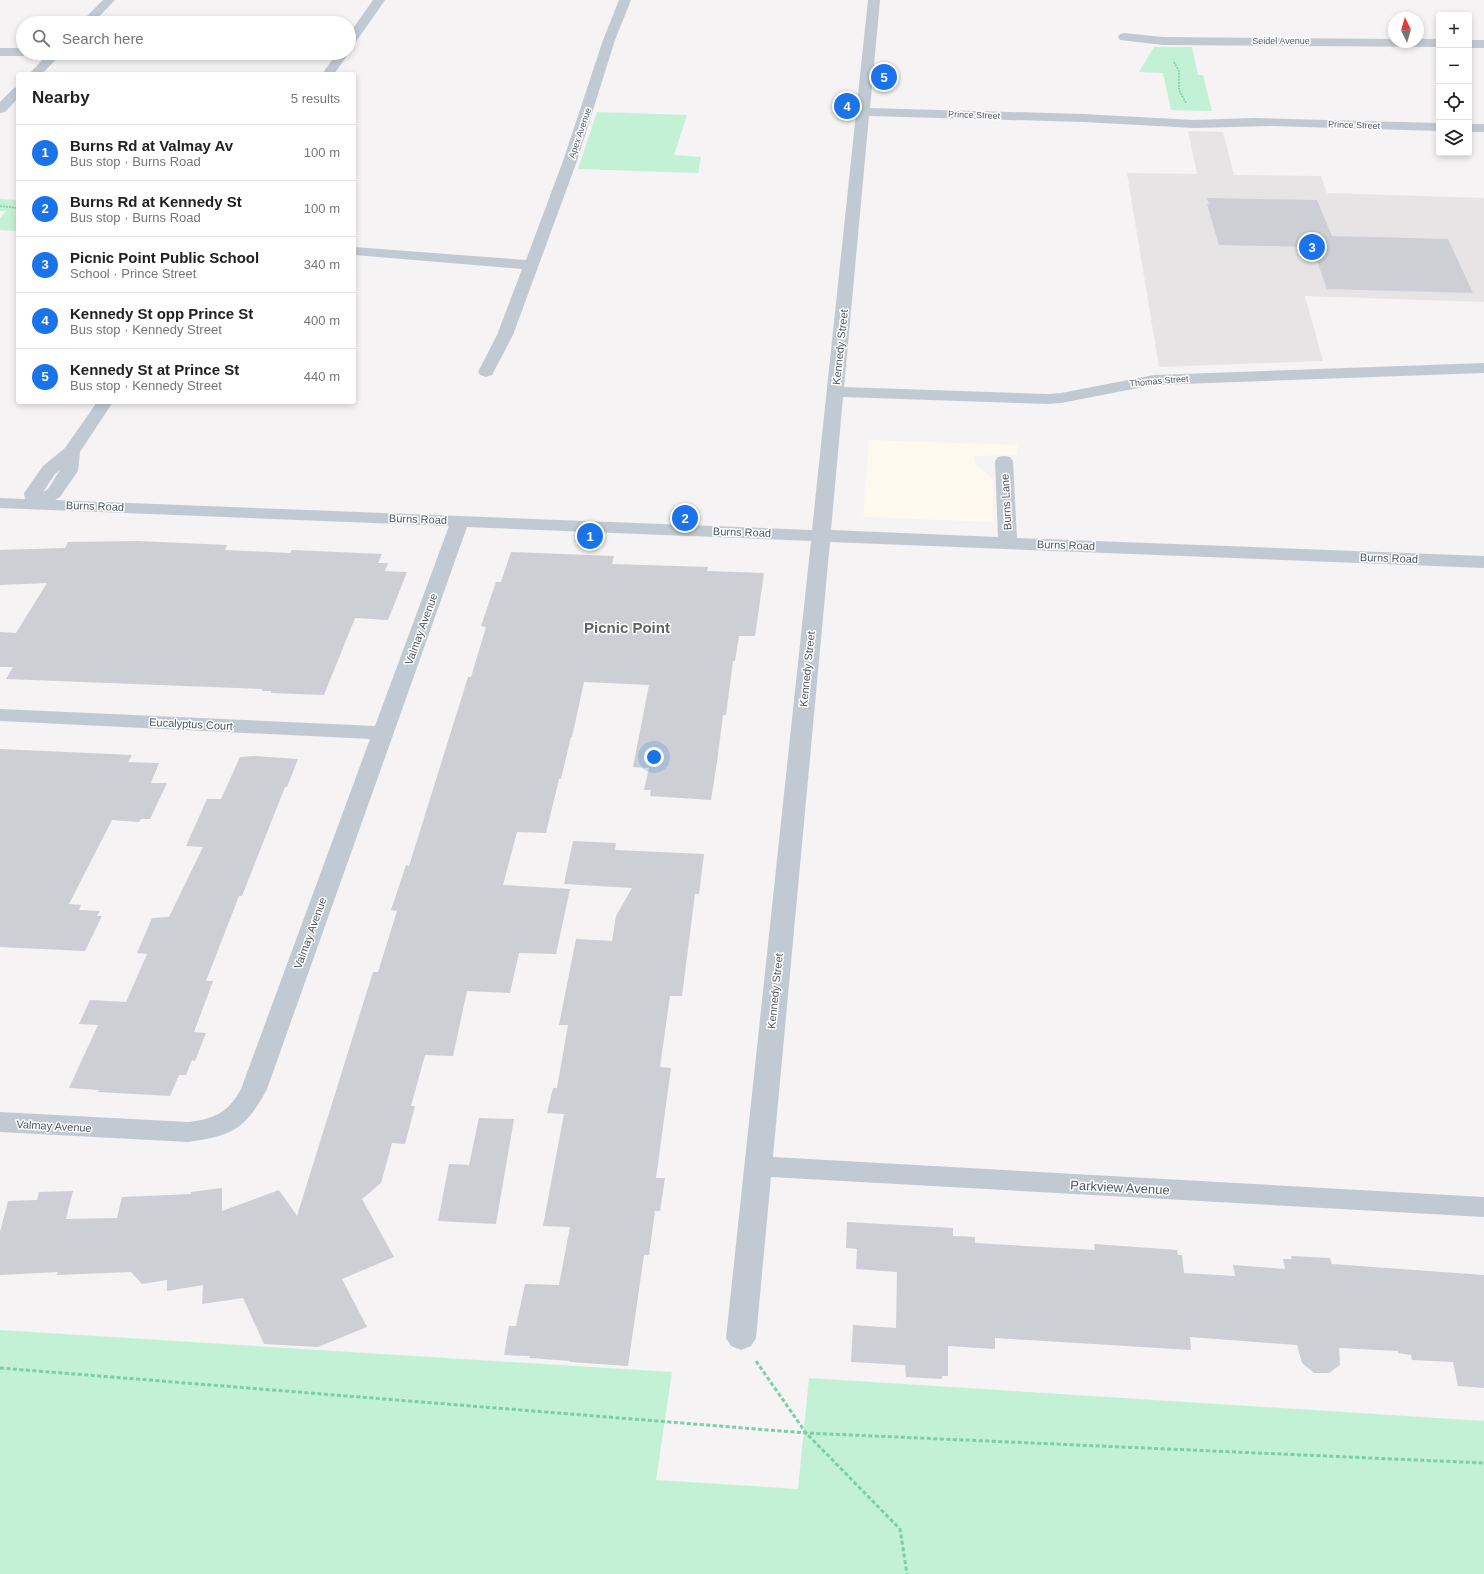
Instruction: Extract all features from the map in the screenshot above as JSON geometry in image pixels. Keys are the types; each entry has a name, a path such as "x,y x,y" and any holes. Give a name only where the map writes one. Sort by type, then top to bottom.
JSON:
{"street":[{"path":"93,16 108,0"},
{"path":"356,33 378,0"},
{"name":"Apex Avenue","path":"486,372 505,334 577,143 609,40 624,0"},
{"name":"Kennedy Street","path":"741,1338 874,0"},
{"name":"Seidel Avenue","path":"1124,37 1163,41 1436,43"},
{"path":"1472,44 1484,44"},
{"path":"0,52 16,52"},
{"path":"37,72 49,60"},
{"path":"329,72 337,60"},
{"path":"0,109 16,93"},
{"name":"Prince Street","path":"864,112 1083,118 1194,124 1269,123 1436,127"},
{"path":"1472,128 1484,128"},
{"path":"356,251 531,265"},
{"name":"Thomas Street","path":"836,392 1048,399 1061,398 1154,380 1484,368"},
{"path":"35,504 54,493 69,471 70,452 104,404"},
{"name":"Burns Lane","path":"1004,461 1008,543"},
{"name":"Burns Road","path":"0,503 1484,562"},
{"name":"Valmay Avenue","path":"0,1122 188,1132 206,1130 221,1126 234,1118 246,1106 254,1089 460,521"},
{"name":"Eucalyptus Court","path":"0,715 383,733"},
{"name":"Parkview Avenue","path":"757,1166 1484,1207"}],"path":[{"path":"1171,58 1178,67 1180,79 1178,86 1187,104"},
{"path":"0,206 16,208"},
{"path":"741,1338 806,1433 900,1529 907,1574"},
{"path":"0,1368 806,1433 1484,1463"}],"shaded area":[{"path":"1188,131 1223,132 1234,175 1321,176 1327,193 1484,198 1484,302 1305,296 1323,361 1159,367 1127,173 1197,174"},
{"path":"869,440 1017,445 1018,455 974,456 976,465 993,479 993,522 863,517"}],"green space":[{"path":"1154,47 1192,47 1198,75 1203,75 1212,111 1171,110 1163,73 1139,72"},
{"path":"597,112 687,115 674,155 701,157 698,173 578,169"},
{"path":"0,199 16,200 16,231 0,230 0,218 6,211 0,211"},
{"path":"0,1330 672,1372 656,1480 798,1489 809,1378 1484,1421 1484,1574 0,1574"}],"building":[{"path":"1207,198 1317,200 1332,236 1448,239 1473,293 1327,289 1312,247 1219,245 1207,204 1209,204"},
{"path":"138,541 227,545 225,550 290,553 292,550 382,554 378,563 388,563 385,571 407,572 388,620 355,618 324,695 271,693 271,691 262,691 262,689 6,679 13,667 0,667 0,632 16,633 47,583 0,585 0,550 65,548 68,542"},
{"path":"511,552 614,556 612,564 708,567 707,571 764,573 755,636 739,636 735,661 733,661 726,715 723,715 711,800 650,796 651,790 644,790 649,768 633,767 649,685 584,682 572,737 561,779 559,779 546,833 517,832 503,885 570,889 556,954 519,953 510,993 467,991 453,1056 425,1055 411,1106 415,1106 405,1144 392,1143 381,1183 362,1199 394,1257 342,1279 367,1327 318,1347 264,1344 243,1298 202,1304 203,1285 167,1291 167,1280 142,1284 131,1272 57,1275 58,1272 0,1275 0,1232 8,1201 37,1200 39,1192 73,1191 66,1219 117,1218 122,1197 191,1194 191,1192 222,1188 222,1211 279,1190 297,1216 373,972 378,972 397,911 391,910 406,865 409,866 468,677 471,677 486,627 481,626 496,582 501,582"},
{"path":"0,749 132,755 128,762 159,763 151,783 167,783 150,819 141,819 139,822 112,820 69,904 81,905 79,910 100,911 97,916 102,916 85,951 0,947"},
{"path":"254,756 298,759 287,787 285,787 242,896 239,896 206,981 213,981 194,1032 206,1033 195,1061 192,1060 186,1075 179,1075 170,1096 98,1092 99,1090 69,1088 98,1025 79,1024 90,1000 126,1002 147,954 137,953 152,918 169,917 203,847 186,846 207,799 221,799 240,757"},
{"path":"573,841 616,843 615,850 704,854 699,894 695,894 682,996 670,996 660,1067 671,1068 656,1178 665,1178 660,1211 655,1211 649,1255 644,1255 628,1366 529,1358 530,1356 504,1355 509,1326 516,1326 525,1284 559,1285 570,1227 543,1226 564,1114 547,1113 553,1088 557,1088 568,1025 559,1025 576,939 612,941 616,916 632,888 564,884"},
{"path":"479,1118 514,1119 496,1224 438,1221 449,1164 469,1165"},
{"path":"847,1222 953,1228 953,1236 975,1237 975,1243 1095,1250 1094,1244 1177,1250 1178,1255 1182,1255 1184,1273 1235,1276 1233,1265 1285,1269 1283,1259 1292,1259 1291,1256 1330,1258 1332,1264 1484,1275 1484,1388 1458,1386 1453,1362 1412,1360 1411,1355 1398,1353 1398,1351 1339,1348 1340,1365 1329,1373 1314,1373 1302,1363 1297,1345 1190,1337 1191,1350 995,1338 995,1349 948,1346 948,1376 942,1376 942,1379 906,1377 905,1365 851,1362 853,1325 896,1328 897,1272 856,1269 857,1249 846,1248"}],"place":[{"name":"Kennedy St at Prince St","path":"884,77"},
{"name":"Kennedy St opp Prince St","path":"847,106"},
{"name":"Picnic Point Public School","path":"1312,247"},
{"name":"Burns Rd at Kennedy St","path":"685,518"},
{"name":"Burns Rd at Valmay Av","path":"590,536"}],"district":[{"name":"Picnic Point","path":"627,628"}]}
